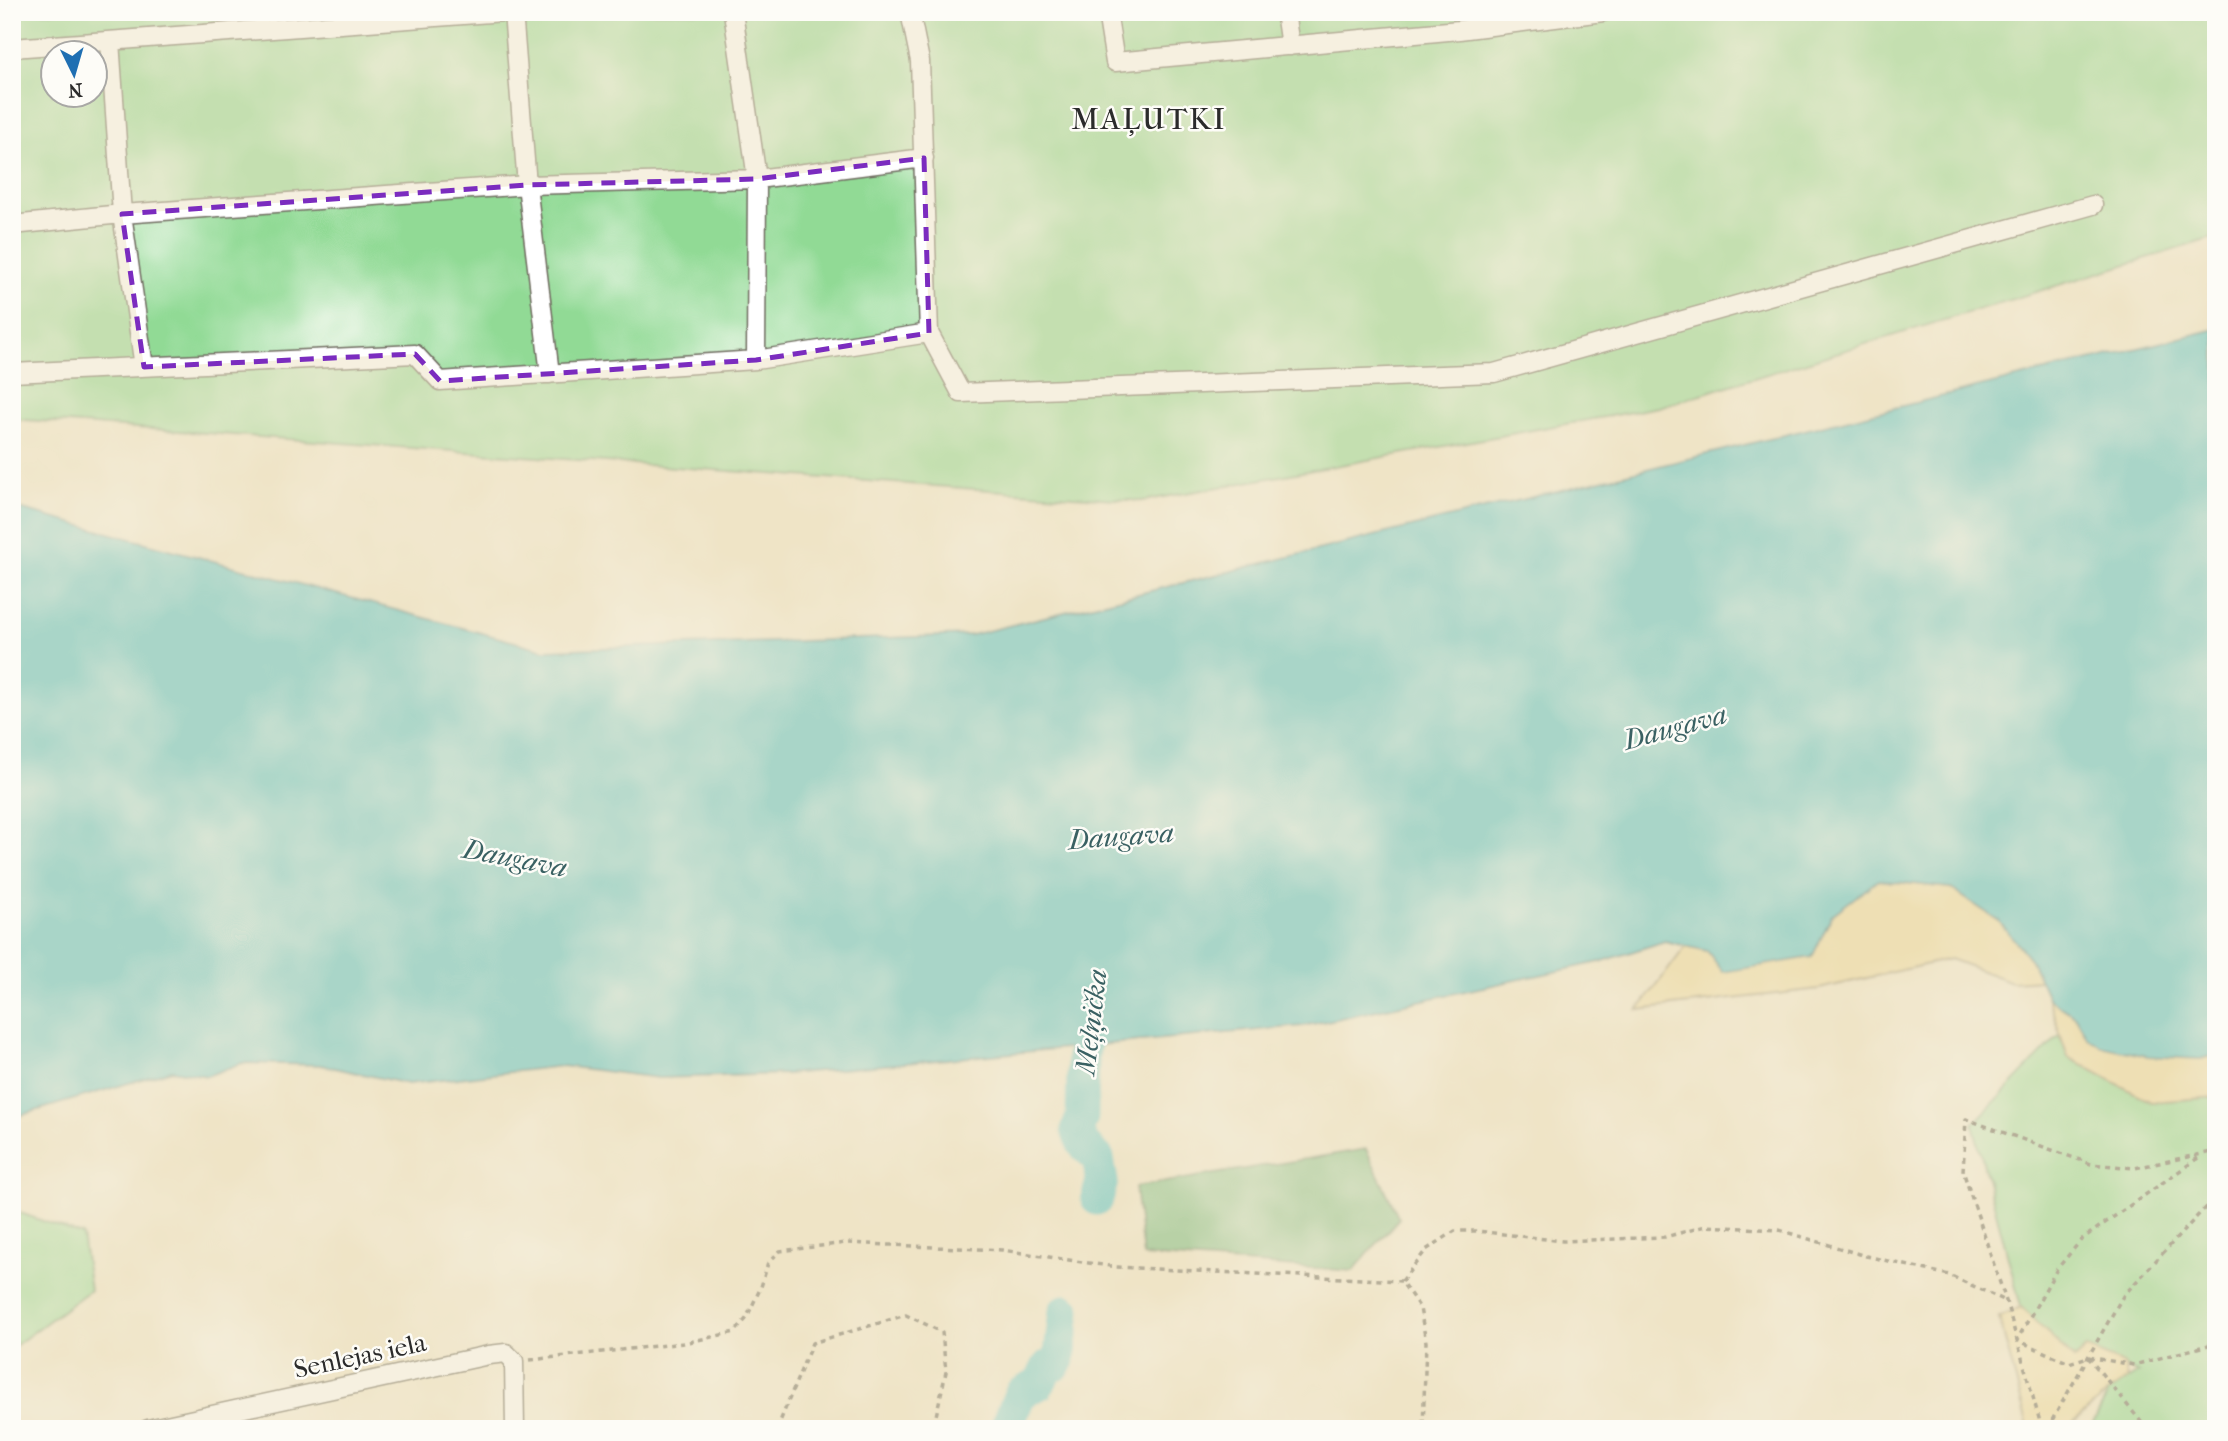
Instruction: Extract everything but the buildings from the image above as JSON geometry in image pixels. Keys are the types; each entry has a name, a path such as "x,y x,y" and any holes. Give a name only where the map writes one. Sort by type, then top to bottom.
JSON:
{"street":[{"path":"12,48 504,12"},
{"path":"513,12 527,185 550,374"},
{"path":"733,12 757,179 756,360"},
{"path":"910,12 920,61 929,333 961,393 1494,373 2093,205"},
{"path":"1107,12 1115,62 1290,46 1458,21 1603,12"},
{"path":"1285,12 1290,46"},
{"path":"110,41 122,214 145,367"},
{"path":"12,225 122,214 527,185 757,179 924,158"},
{"path":"12,373 415,354 440,381 756,360 929,333"},
{"name":"Senlejas iela","path":"148,1429 489,1355 506,1353 514,1362"},
{"path":"514,1362 515,1429"}],"path":[{"path":"2042,1429 2006,1300 1964,1171 1966,1119 2091,1164 2135,1168 2216,1151"},
{"path":"2017,1340 2057,1269 2082,1239 2201,1156"},
{"path":"2048,1429 2123,1296 2216,1196"},
{"path":"1401,1281 1426,1251 1455,1231 1563,1241 1665,1237 1706,1226 1779,1230 1866,1256 1949,1275 2006,1300"},
{"path":"514,1362 684,1343 734,1332 746,1319 761,1287 768,1263 780,1251 846,1242 1002,1250 1116,1267 1401,1281"},
{"path":"1401,1281 1420,1308 1426,1342 1423,1429"},
{"path":"778,1429 812,1343 906,1315 942,1332 946,1372 933,1429"},
{"path":"2017,1340 2069,1363 2088,1357 2134,1365 2216,1343"},
{"path":"2088,1357 2147,1429"}],"highlighted area":[{"path":"924,158 929,333 756,360 440,381 415,354 144,367 122,214 527,185 757,179"}],"green space":[{"path":"12,12 2216,12 2216,237 1659,407 1142,501 12,419"},
{"path":"2060,1035 2068,1057 2151,1102 2216,1097 2216,1429 2090,1429 2109,1392 2138,1373 2086,1348 2074,1359 2021,1307 1973,1124"},
{"path":"1366,1149 1399,1218 1353,1271 1143,1256 1135,1187"},
{"path":"12,1210 82,1235 90,1290 12,1348"}],"sand":[{"path":"1877,880 1950,888 1999,921 2031,960 2040,980 2012,982 1950,959 1819,989 1638,1010 1686,946 1707,951 1812,957 1832,915"},
{"path":"2048,998 2076,1017 2088,1038 2200,1059 2216,1055 2216,1097 2151,1102 2068,1057"},
{"path":"2021,1307 2074,1359 2086,1348 2125,1365 2128,1379 2066,1429 2028,1427 1999,1317"}],"water":[{"name":"Daugava","path":"2216,329 2216,1055 2200,1059 2147,1056 2101,1046 2088,1038 2076,1017 2048,998 2031,960 1999,921 1950,888 1878,880 1832,915 1812,957 1723,972 1707,951 1665,941 1600,962 1303,1026 787,1074 659,1078 562,1066 408,1084 321,1065 242,1063 207,1076 172,1070 12,1118 12,507 545,650 971,635"}],"waterway":[{"name":"Meļņička","path":"1091,1002 1083,1056 1082,1117 1077,1130 1083,1144 1098,1158 1102,1181 1097,1199"},
{"name":"Meļņička","path":"1006,1429 1020,1394 1039,1384 1048,1366 1055,1365 1059,1360 1065,1311"}],"district":[{"name":"MAĻUTKI","path":"1149,119"}]}
